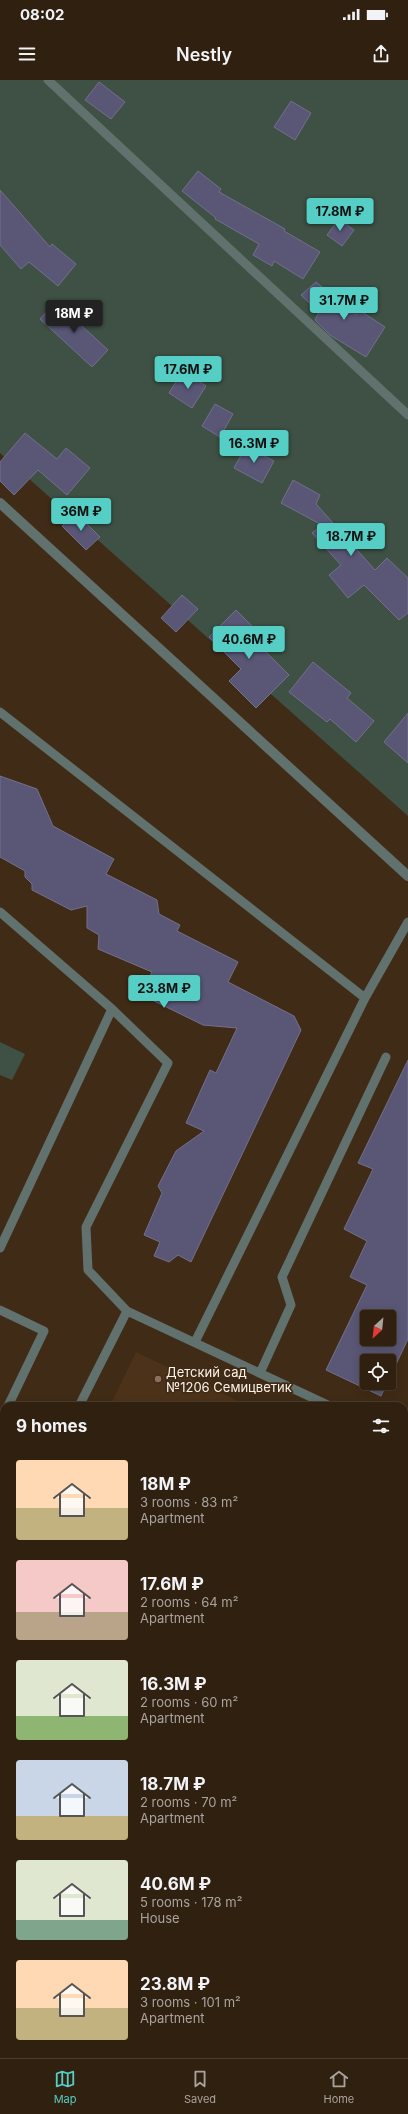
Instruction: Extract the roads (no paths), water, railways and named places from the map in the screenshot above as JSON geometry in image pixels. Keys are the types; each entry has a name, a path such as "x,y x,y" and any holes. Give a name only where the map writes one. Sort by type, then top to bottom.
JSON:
{"street":[{"path":"0,503 408,876"}],"lane":[{"path":"48,80 408,415"},
{"path":"0,712 365,998"},
{"path":"0,912 112,1009 168,1063 86,1227 88,1270 127,1310 322,1402"},
{"path":"194,1342 365,998 408,922"},
{"path":"0,1248 112,1009"},
{"path":"260,1373 291,1305 282,1278 386,1057"},
{"path":"0,1310 44,1331 10,1402"},
{"path":"81,1402 127,1310"}],"place":[{"name":"Детский сад №1206 Семицветик","path":"158,1379"}]}
